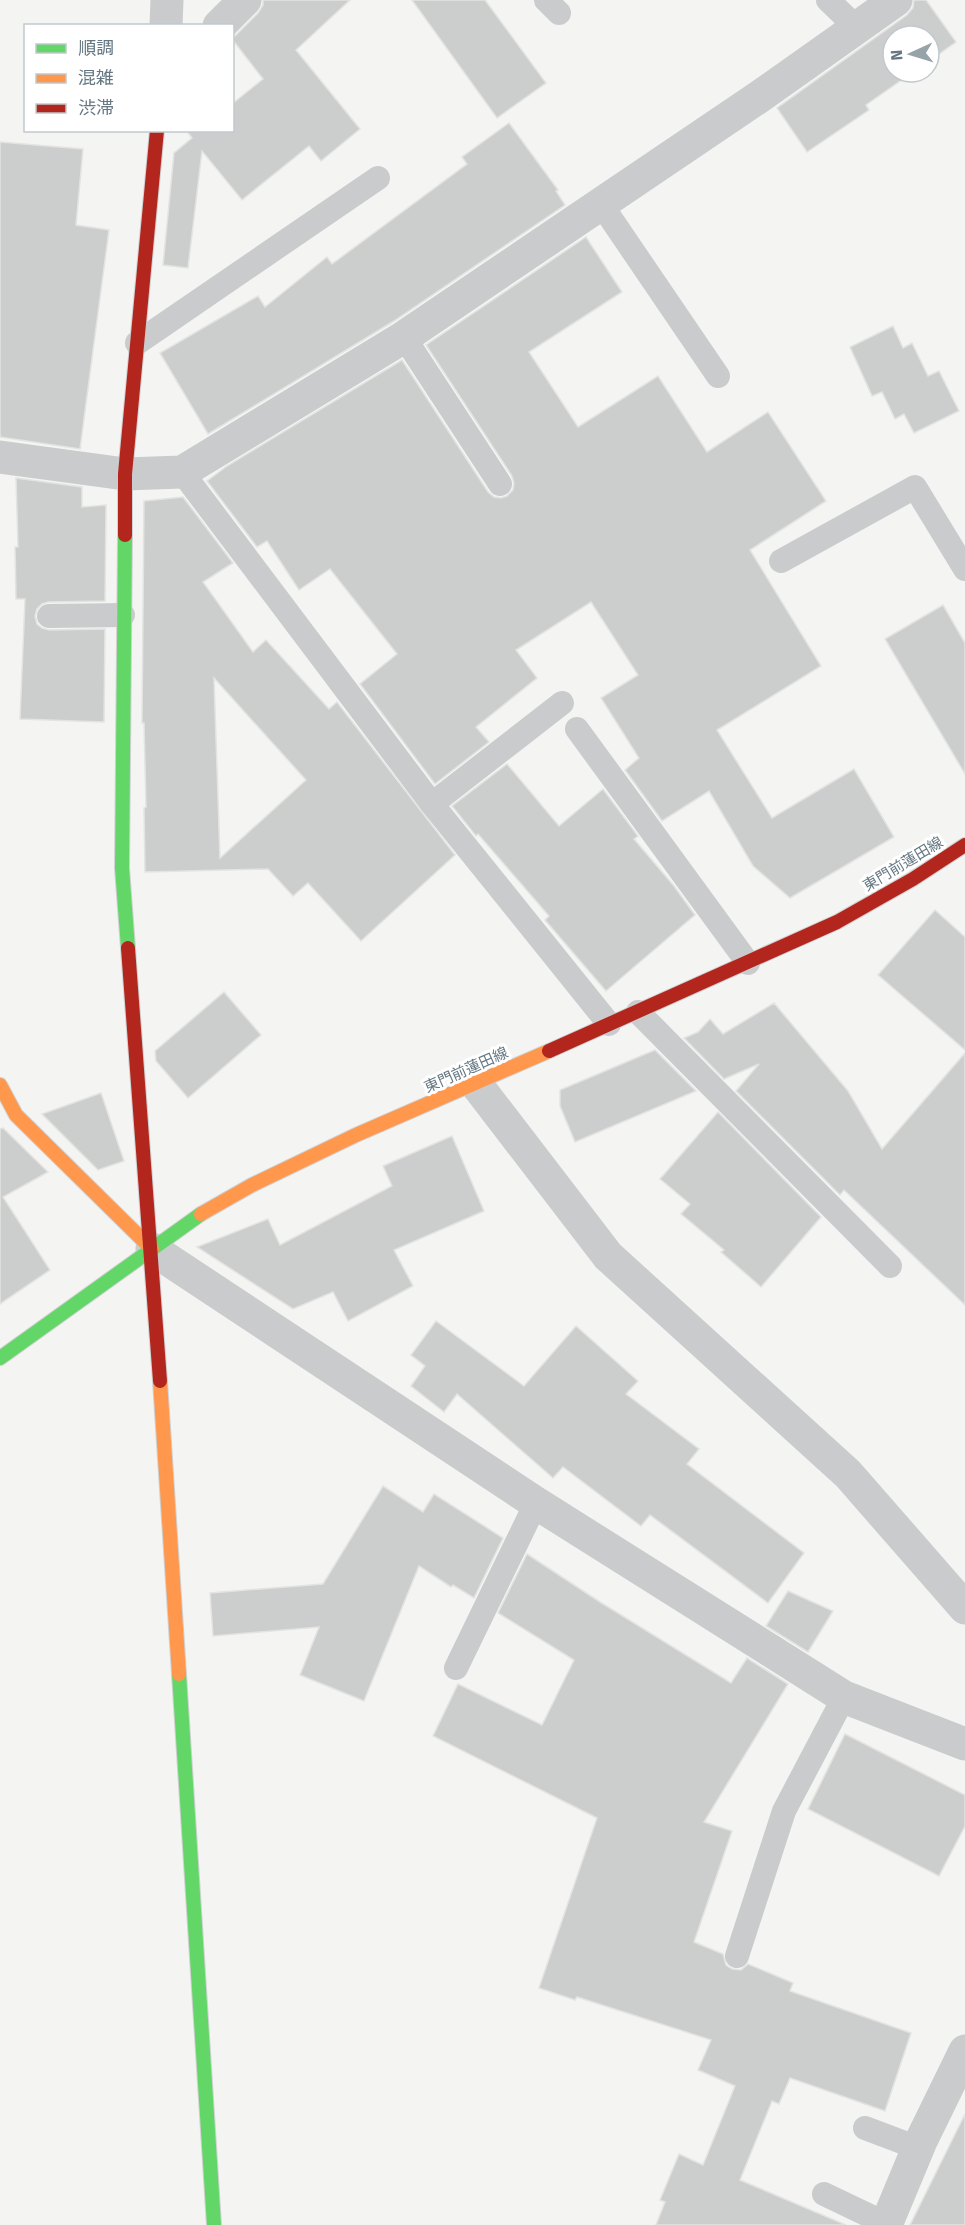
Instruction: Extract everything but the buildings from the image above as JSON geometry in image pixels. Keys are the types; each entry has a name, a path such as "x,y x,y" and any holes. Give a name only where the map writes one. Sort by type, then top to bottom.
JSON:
{"street":[{"path":"166,24 167,0"},
{"path":"221,24 245,0"},
{"path":"0,457 125,474 182,472 404,337 896,0"},
{"path":"157,132 125,474 122,868 152,1249 214,2225"},
{"name":"東門前蓮田線","path":"0,1358 202,1213 252,1185 356,1135 476,1084 837,922 913,879 965,845"},
{"path":"476,1084 608,1256 848,1474 965,1608"},
{"path":"0,1085 16,1115 152,1249 536,1503 844,1697 965,1744"},
{"path":"888,2225 918,2148 961,2070"}],"lane":[{"path":"828,0 857,28"},
{"path":"137,343 378,178"},
{"path":"601,204 718,376"},
{"path":"404,337 500,484"},
{"path":"182,472 432,804 609,1024"},
{"path":"781,561 915,487 965,568"},
{"path":"49,616 123,615"},
{"path":"432,804 562,703"},
{"path":"577,729 748,963"},
{"path":"638,1012 890,1266"},
{"path":"456,1668 536,1503"},
{"path":"736,1956 784,1810 844,1697"},
{"path":"865,2128 918,2148"},
{"path":"824,2194 888,2225"}],"traffic: fast":[{"path":"125,535 122,868 128,948"},
{"path":"0,1358 201,1214"},
{"path":"179,1674 214,2225"}],"traffic: slow":[{"path":"201,1214 252,1185 356,1135 549,1051"},
{"path":"0,1085 16,1115 152,1249"},
{"path":"160,1381 179,1674"}],"traffic: jam":[{"path":"125,535 125,474 157,132"},
{"path":"549,1051 837,922 913,879 965,845"},
{"path":"128,948 160,1381"}]}
